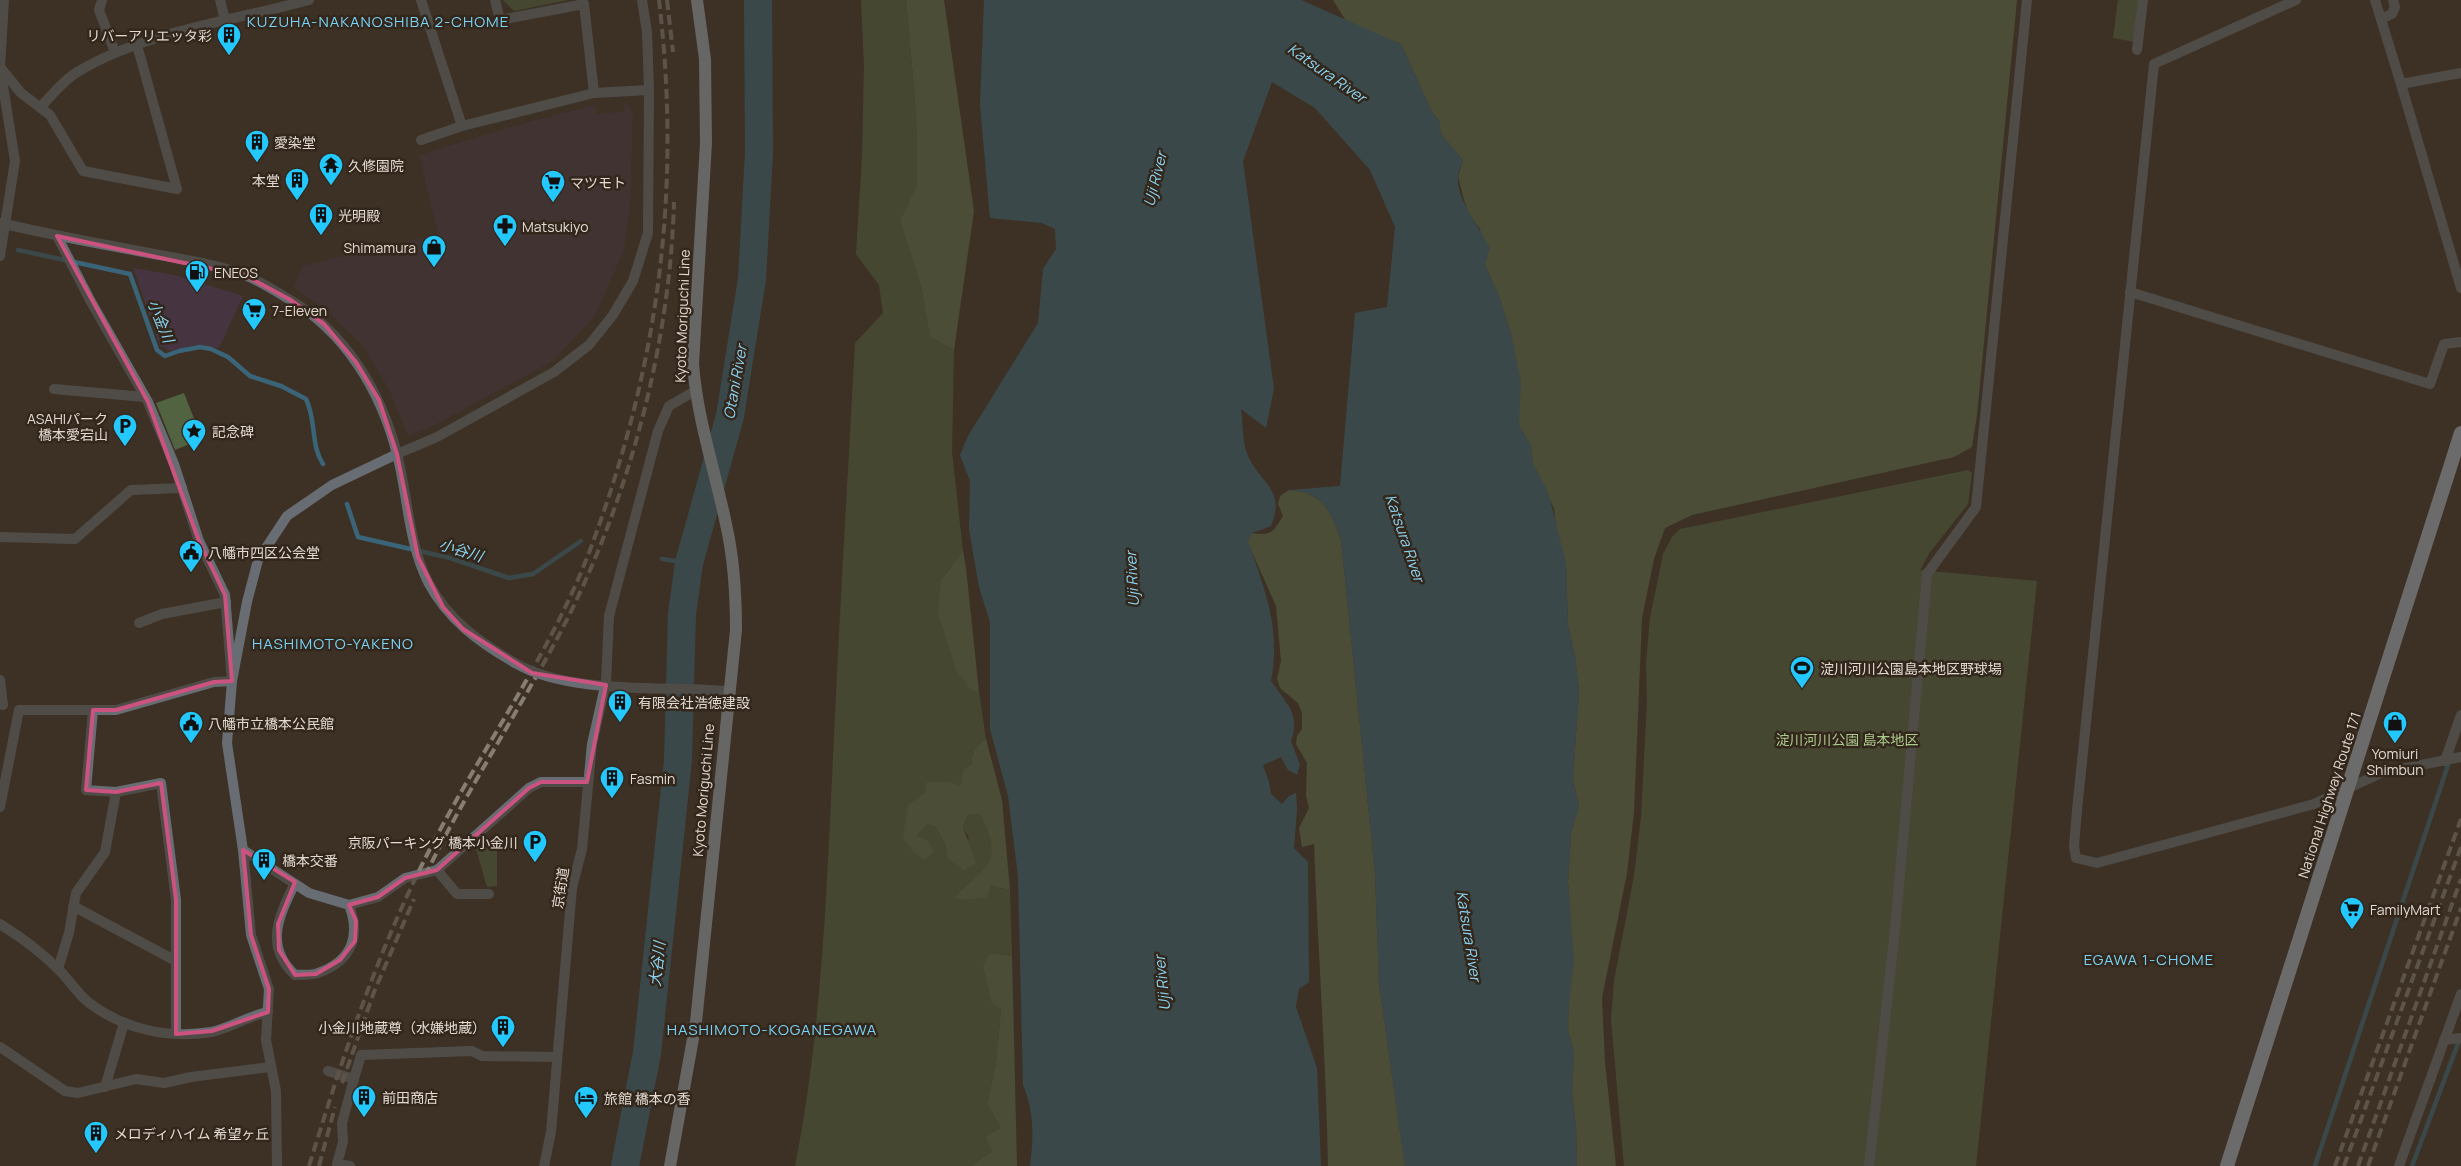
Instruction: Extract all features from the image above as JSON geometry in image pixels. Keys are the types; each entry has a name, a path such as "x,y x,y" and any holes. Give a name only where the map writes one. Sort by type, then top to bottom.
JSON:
{"highway":[{"name":"National Highway Route 171","path":"2227,1166 2461,433"}],"main road":[{"name":"Kyoto Moriguchi Line","path":"670,1166 696,1022 728,691 736,630 736,598 727,525 695,391 693,364 706,143 705,59 697,0"}],"street":[{"path":"0,256 2,223 16,161 0,67 4,0"},
{"path":"102,0 99,10 115,52"},
{"path":"220,0 225,20"},
{"path":"40,107 77,72 115,52 225,20 306,0"},
{"path":"422,0 462,126"},
{"path":"495,0 500,20 584,4 594,93"},
{"path":"277,1166 276,1091 266,1040 269,989 251,935 244,850 227,743 232,681 247,602 258,560 288,516 332,484 437,437 554,372 589,345 613,315 633,281 648,233 649,90 647,32 642,0"},
{"path":"1869,1166 1895,929 1926,574 1976,507 2027,0"},
{"path":"2137,50 2143,0"},
{"path":"2296,0 2154,64 2077,810 2074,846 2076,858 2097,863 2314,804 2348,786 2381,773 2452,759 2461,715"},
{"path":"2375,0 2402,84 2461,288"},
{"path":"2381,19 2392,14 2395,7 2393,0"},
{"path":"0,67 21,93 50,115 83,171 177,189 137,45"},
{"path":"2402,84 2461,73"},
{"path":"420,140 462,126 594,93 649,90"},
{"path":"2,223 57,236 189,261 246,276 289,298 324,324 356,362 379,400 397,454 418,557 429,583 444,606 463,629 515,664 532,673 553,680 728,691"},
{"path":"57,236 145,397 182,488 198,541 225,596 232,681"},
{"path":"2130,292 2430,384 2444,344 2461,342"},
{"path":"54,390 145,397"},
{"name":"京街道","path":"544,1166 551,1132 572,888 582,850 592,744 606,682 609,616 658,431 669,406 695,391"},
{"path":"0,537 75,539 131,490 182,488"},
{"path":"139,623 162,614 226,602"},
{"path":"0,680 2,705 19,710 116,710 214,682 232,681"},
{"path":"0,807 19,710"},
{"path":"93,710 86,790 116,792 161,783 176,900 176,1034"},
{"path":"244,850 289,878 294,885 309,893 349,905 378,897 405,878 436,870 529,788 541,782 587,782"},
{"path":"58,969 69,933 73,906 80,887 105,852 116,792"},
{"path":"436,870 457,894 489,894"},
{"path":"294,885 280,915 276,936 286,966 295,975 316,974 327,969 340,960 355,941 356,921 349,905"},
{"path":"73,906 176,961"},
{"path":"0,924 28,942 58,969 88,1002 124,1023 158,1034 212,1032 252,1015 268,1012"},
{"path":"2399,1166 2453,1039 2461,994"},
{"path":"105,1087 124,1023"},
{"path":"0,1047 65,1091 78,1093 136,1079 164,1083 191,1077 270,1067"},
{"path":"350,1166 337,1165 343,1142 342,1123 361,1055 472,1051 482,1056 556,1057"},
{"path":"328,1071 354,1079"}],"highlighted area":[{"path":"57,236 246,276 289,299 324,324 356,362 379,400 397,454 418,557 443,607 463,629 532,673 606,685 587,782 541,782 529,788 437,870 405,878 378,897 349,905 356,921 355,941 340,960 316,974 295,975 279,950 278,924 295,882 243,850 251,935 269,989 268,1012 212,1031 176,1034 176,900 161,783 116,792 86,790 93,710 116,710 214,682 232,681 225,595 199,541 148,402"}],"shaded area":[{"path":"623,104 627,104 633,113 630,207 624,250 595,316 553,361 433,426 408,436 388,387 362,345 331,315 294,287 302,266 438,234 419,155 514,126 595,105 597,114 625,111"},
{"path":"133,268 175,275 243,296 219,348 196,345 170,351 160,346"}],"green space":[{"path":"503,0 568,0 514,11"},
{"path":"861,0 906,0 916,112 917,186 900,221 921,286 930,337 954,350 952,452 963,551 941,580 972,691 979,692 986,739 975,750 972,756 972,764 963,770 960,786 925,793 908,804 907,819 916,836 927,824 937,827 945,843 947,858 969,838 963,827 968,815 980,814 990,836 992,853 985,867 968,884 1010,890 1012,956 990,953 1001,1008 996,1063 987,1104 1001,1128 992,1151 971,1166 795,1166 812,1060 822,952 855,343 883,313 879,285 856,254 862,158 864,65"},
{"path":"906,0 944,0 974,211 954,350 930,337 921,286 900,221 917,185 916,112"},
{"path":"1333,0 2017,0 1977,415 1972,447 1954,457 1692,515 1665,528 1654,559 1642,618 1634,812 1627,873 1602,998 1605,1062 1616,1166 1577,1166 1576,1126 1572,1092 1574,1053 1568,1030 1570,918 1568,881 1571,833 1579,806 1573,779 1579,690 1575,656 1568,625 1566,563 1557,535 1554,509 1533,463 1531,446 1519,425 1512,337 1499,296 1485,265 1480,229 1468,213 1464,200 1458,176 1463,160 1441,134 1439,121 1432,112 1401,44 1346,21"},
{"path":"2118,0 2140,0 2135,42 2113,38"},
{"path":"184,393 202,439 175,450 156,403"},
{"name":"淀川河川公園 島本地区","path":"1968,470 1972,473 1968,504 1930,552 1920,570 2037,581 1976,1166 1624,1166 1611,1020 1614,981 1634,876 1641,817 1647,702 1646,663 1650,618 1663,554 1672,537 1680,529"},
{"path":"1289,490 1301,492 1318,499 1329,512 1341,540 1375,873 1379,984 1405,1166 1328,1166 1314,844 1302,847 1299,828 1309,808 1306,796 1307,763 1296,744 1297,736 1302,729 1302,713 1298,703 1280,688 1277,679 1281,661 1276,606 1247,541 1252,533 1264,534 1274,529 1283,516 1278,504 1280,496"},
{"path":"963,551 979,692 972,691 956,670 938,613 941,580"},
{"path":"986,739 1002,800 1010,890 991,886 987,897 965,900 954,898 989,862 991,853 991,843 980,814 968,815 963,827 976,864 963,870 947,858 945,843 936,827 927,824 916,836 928,841 934,851 925,860 914,853 903,837 908,804 925,793 927,782 950,782 960,786 963,770 972,764 972,756 975,750"},
{"path":"489,838 497,850 497,886 487,887 476,849"},
{"path":"990,953 1012,956 1017,1166 971,1166 992,1151 986,1137 1001,1128 987,1104 996,1063 1001,1009 992,1003 983,966"}],"water":[{"path":"984,0 1301,0 1401,44 1432,112 1439,121 1441,134 1463,160 1458,176 1458,185 1470,214 1490,248 1485,265 1499,296 1512,337 1521,382 1519,425 1531,446 1533,463 1548,492 1566,563 1568,625 1575,656 1579,690 1573,779 1579,806 1571,833 1568,881 1574,962 1568,1030 1574,1053 1572,1092 1576,1126 1577,1166 1405,1166 1379,984 1375,873 1341,540 1329,512 1318,499 1301,492 1289,490 1340,486 1355,313 1387,307 1395,227 1370,170 1315,108 1272,82 1243,161 1274,389 1266,428 1241,409 1246,451 1253,466 1274,495 1276,504 1271,526 1252,533 1248,541 1270,610 1273,627 1274,662 1271,681 1287,703 1293,716 1294,732 1291,741 1300,765 1297,775 1288,770 1281,757 1263,765 1271,794 1282,804 1289,796 1296,793 1297,809 1294,848 1308,862 1309,982 1299,989 1296,1007 1317,1068 1321,1166 1030,1166 1032,1124 1027,1095 1023,1085 1018,876 1008,796 990,729 990,622 979,587 969,529 970,481 960,455 968,436 1038,323 1043,269 1056,249 1055,229 1042,223 990,218 980,105"}],"waterway":[{"name":"Otani River","path":"625,1166 647,1053 678,760 682,614 689,563 730,416 752,279 759,152 758,0"},
{"name":"小金川","path":"18,250 130,274 157,350 165,356 200,347 211,349 228,357 250,376 281,386 306,399 311,416 316,449 323,464"},
{"name":"小谷川","path":"347,504 358,537 450,558 509,578 533,574 581,541"},
{"name":"小金川","path":"662,559 689,563"},
{"path":"2315,1166 2450,759"},
{"path":"2412,1166 2460,1038"}],"railway":[{"path":"309,1166 363,1004 394,924 451,810 556,626 590,550 613,482 633,414 648,347 659,279 665,211 667,142 665,72 659,0"},
{"path":"667,0 673,52"},
{"path":"425,876 440,845 559,635 605,533 624,480 654,369 671,257 674,202"},
{"path":"2335,1166 2461,819"},
{"path":"2344,1166 2461,847"},
{"path":"2358,1166 2461,879"},
{"path":"342,1083 374,992 414,899"},
{"path":"2368,1166 2461,908"},
{"path":"319,1166 335,1107"}],"place":[{"name":"リバーアリエッタ彩","path":"229,56"},
{"name":"愛染堂","path":"257,163"},
{"name":"久修園院","path":"331,186"},
{"name":"本堂","path":"297,201"},
{"name":"マツモト","path":"553,203"},
{"name":"光明殿","path":"321,236"},
{"name":"Matsukiyo","path":"505,247"},
{"name":"Shimamura","path":"434,268"},
{"name":"ENEOS","path":"197,293"},
{"name":"7-Eleven","path":"254,331"},
{"name":"ASAHIパーク 橋本愛宕山","path":"125,447"},
{"name":"記念碑","path":"194,452"},
{"name":"八幡市四区公会堂","path":"191,573"},
{"name":"淀川河川公園島本地区野球場","path":"1802,689"},
{"name":"有限会社浩徳建設","path":"620,723"},
{"name":"八幡市立橋本公民館","path":"191,744"},
{"name":"Yomiuri Shimbun","path":"2395,744"},
{"name":"Fasmin","path":"612,799"},
{"name":"京阪パーキング 橋本小金川","path":"535,863"},
{"name":"橋本交番","path":"264,881"},
{"name":"FamilyMart","path":"2352,930"},
{"name":"小金川地蔵尊（水嫌地蔵）","path":"503,1048"},
{"name":"前田商店","path":"364,1118"},
{"name":"旅館 橋本の香","path":"586,1119"},
{"name":"メロディハイム 希望ヶ丘","path":"96,1154"}],"district":[{"name":"KUZUHA-NAKANOSHIBA 2-CHOME","path":"378,21"},
{"name":"HASHIMOTO-YAKENO","path":"333,643"},
{"name":"EGAWA 1-CHOME","path":"2149,959"},
{"name":"HASHIMOTO-KOGANEGAWA","path":"772,1029"}],"water label":[{"name":"Katsura River","path":"1327,73"},
{"name":"Uji River","path":"1155,179"},
{"name":"Katsura River","path":"1405,538"},
{"name":"Uji River","path":"1132,579"},
{"name":"Katsura River","path":"1469,936"},
{"name":"大谷川","path":"657,964"},
{"name":"Uji River","path":"1162,983"}]}
